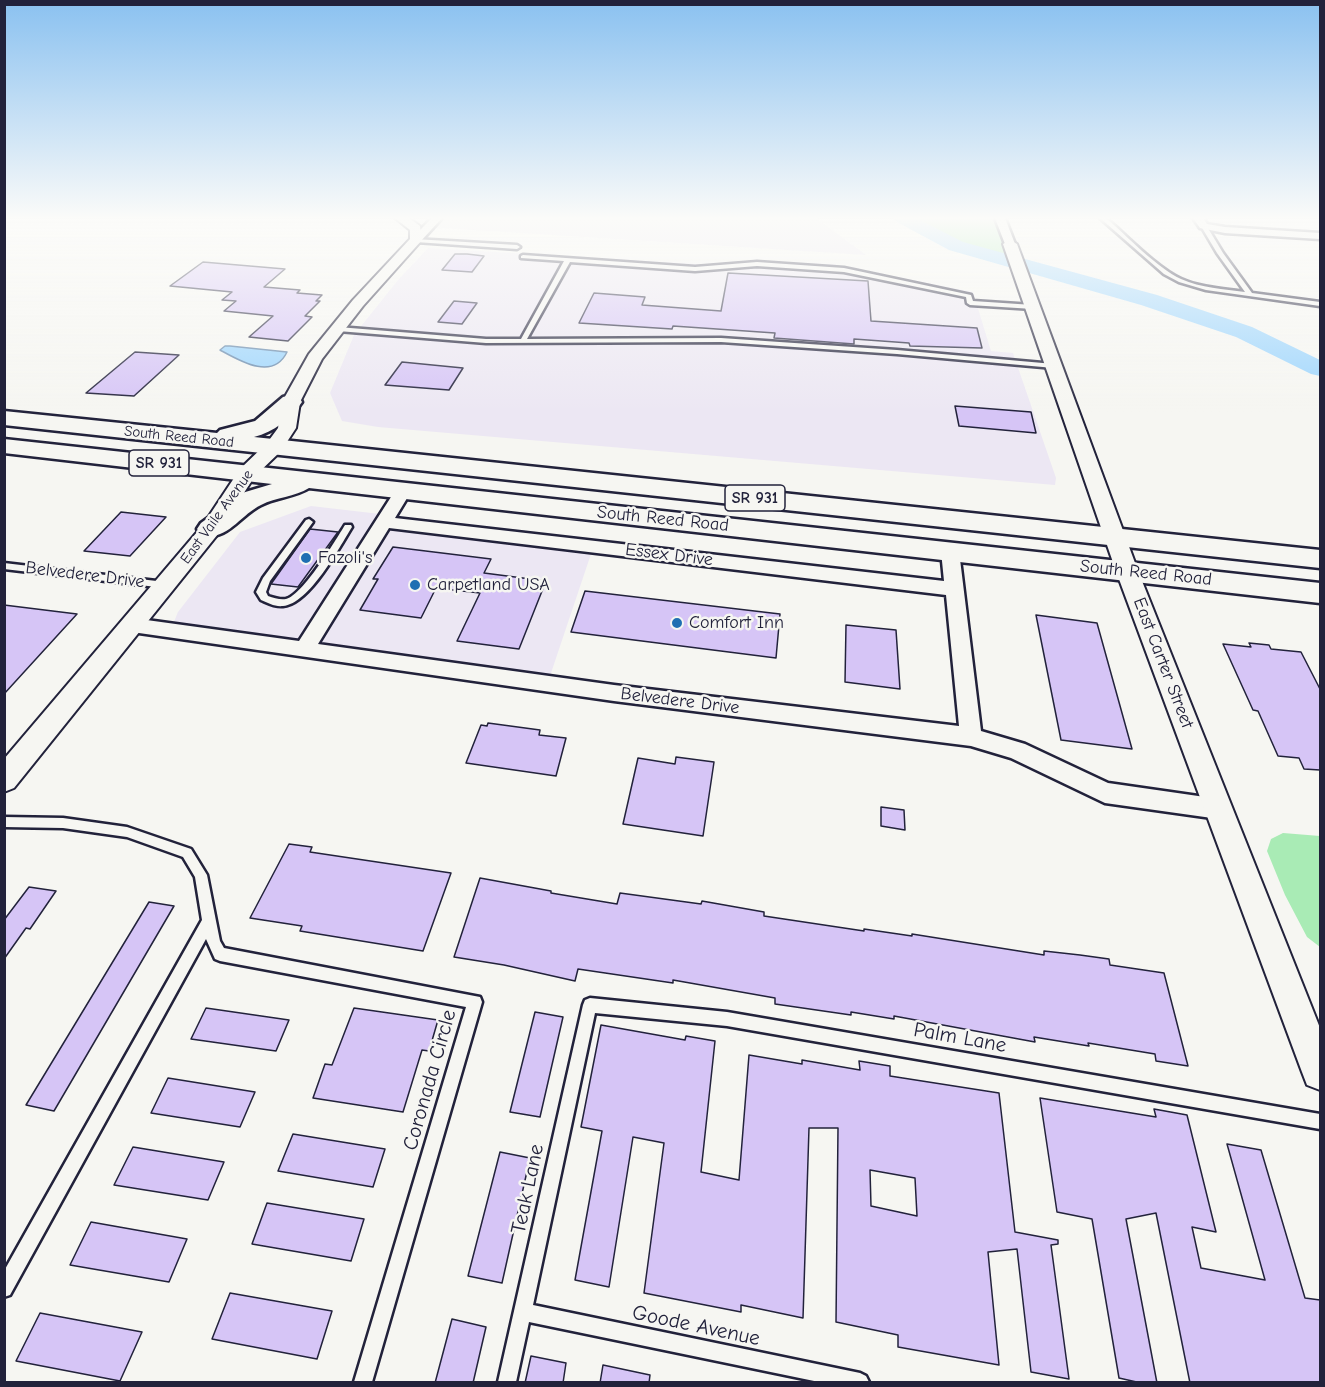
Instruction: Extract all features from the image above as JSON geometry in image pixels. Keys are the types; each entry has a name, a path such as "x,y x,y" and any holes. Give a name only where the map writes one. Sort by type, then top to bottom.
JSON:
{"main road":[{"path":"190,438 247,433 268,426 291,402"},
{"name":"South Reed Road","path":"4,418 1320,559"},
{"name":"South Reed Road","path":"4,446 1320,593"},
{"path":"211,529 251,500 313,480"}],"street":[{"name":"East Vaile Avenue","path":"4,780 211,529 247,473 274,447 287,428 291,402 302,378 338,328 377,283"},
{"name":"East Carter Street","path":"1024,283 1127,571 1320,1072"},
{"path":"304,649 404,490"},
{"name":"Essex Drive","path":"383,522 954,589"},
{"path":"950,551 971,737"},
{"name":"Belvedere Drive","path":"132,625 616,693 971,737 1017,751 1105,794 1219,809"}],"lane":[{"path":"523,341 555,283"},
{"path":"905,283 969,296 970,303 1033,307"},
{"path":"1191,283 1206,288 1320,304"},
{"path":"1242,283 1249,293"},
{"path":"338,328 486,341 722,340 897,351 1054,366"},
{"path":"309,522 266,580 261,592 264,598 279,604 298,598 304,593 348,527"},
{"name":"Belvedere Drive","path":"4,566 165,585"},
{"name":"Coronada Circle","path":"4,822 63,823 127,832 187,853 201,875 214,943 220,954 475,1002 363,1383"},
{"path":"4,1289 209,921"},
{"name":"Palm Lane","path":"590,1005 727,1019 1320,1122"},
{"name":"Teak Lane","path":"507,1383 590,1005"},
{"name":"Goode Avenue","path":"523,1312 860,1383"}],"shaded area":[{"path":"396,283 927,283 973,292 991,351 1013,353 1056,478 1055,485 378,427 342,421 330,393 354,335"},
{"path":"311,506 596,539 550,676 174,622 178,612 240,532"}],"green space":[{"path":"1283,833 1320,836 1320,947 1307,937 1285,895 1267,851 1271,839"}],"water":[{"path":"225,346 287,352 281,361 265,367 246,363 220,350"}],"building":[{"path":"175,283 269,283 264,287 300,290 297,293 322,295 316,301 320,301 305,316 312,317 288,341 249,337 273,316 224,311 236,301 222,300 232,292 170,286"},
{"path":"726,283 868,283 871,321 977,328 982,348 910,346 909,343 854,339 854,344 774,338 775,333 579,323 594,293 645,297 642,305 721,311"},
{"path":"454,301 477,303 462,324 438,322"},
{"path":"135,352 179,355 134,396 86,393"},
{"path":"402,362 463,368 449,390 385,385"},
{"path":"955,406 1031,412 1036,433 959,426"},
{"path":"121,512 166,517 130,556 84,551"},
{"name":"Fazoli's","path":"310,529 338,532 298,587 271,584"},
{"path":"393,547 491,559 484,573 546,581 519,649 457,641 480,593 436,588 421,618 360,610 378,579 373,579"},
{"name":"Comfort Inn","path":"585,591 780,614 776,658 571,632"},
{"path":"4,605 77,614 4,694"},
{"path":"1036,615 1097,623 1132,749 1061,740"},
{"path":"846,625 896,630 900,689 845,682"},
{"path":"1249,643 1269,645 1271,649 1301,652 1320,689 1320,770 1304,769 1299,758 1278,756 1258,711 1253,710 1223,644 1251,647"},
{"path":"488,723 540,730 539,735 566,738 556,776 466,763 481,725 487,726"},
{"path":"676,757 714,762 703,836 623,824 638,758 675,764"},
{"path":"881,807 904,810 905,830 881,826"},
{"path":"289,844 312,847 310,852 451,873 423,951 300,931 302,926 250,918"},
{"path":"480,878 617,904 620,893 701,904 702,901 764,912 764,916 864,931 864,929 912,936 912,934 1044,955 1044,951 1109,959 1110,965 1164,973 1188,1066 1156,1061 1155,1054 1088,1043 1089,1046 1034,1037 1035,1042 894,1016 894,1019 851,1012 851,1015 775,1004 775,998 673,980 673,983 578,969 575,981 504,965 454,957"},
{"path":"29,887 56,891 30,929 26,928 4,959 4,920"},
{"path":"149,902 174,906 54,1111 26,1105"},
{"path":"206,1008 289,1020 276,1051 191,1039"},
{"path":"354,1008 438,1020 429,1051 422,1050 403,1112 313,1098 325,1064 332,1065"},
{"path":"535,1012 563,1017 540,1117 510,1112"},
{"path":"601,1025 685,1040 686,1036 715,1041 701,1172 739,1180 749,1055 802,1064 802,1060 860,1070 859,1061 890,1066 890,1076 999,1093 1015,1232 1058,1240 1058,1244 1051,1245 1069,1379 1031,1372 1017,1249 988,1252 999,1365 898,1347 898,1335 836,1322 838,1128 809,1128 803,1318 741,1305 741,1312 644,1293 664,1143 633,1137 609,1287 575,1280 602,1131 581,1127","holes":["870,1170 915,1178 917,1216 871,1206"]},
{"path":"168,1078 255,1092 240,1127 151,1113"},
{"path":"1040,1098 1156,1117 1154,1109 1187,1115 1216,1232 1192,1227 1201,1268 1265,1280 1227,1144 1261,1150 1305,1298 1320,1300 1320,1383 1190,1383 1156,1213 1126,1219 1157,1383 1141,1383 1119,1378 1092,1219 1057,1212"},
{"path":"293,1134 385,1149 373,1187 278,1171"},
{"path":"133,1147 224,1162 208,1200 114,1185"},
{"path":"500,1152 530,1158 502,1283 468,1276"},
{"path":"267,1203 364,1219 351,1261 252,1244"},
{"path":"91,1222 187,1239 169,1282 70,1265"},
{"path":"230,1293 332,1311 317,1359 212,1339"},
{"path":"40,1313 142,1332 120,1381 16,1361"},
{"path":"452,1319 486,1327 473,1383 435,1383"},
{"path":"531,1356 566,1363 563,1383 525,1383"},
{"path":"603,1365 650,1375 649,1383 600,1383"}],"waterway":[{"path":"1087,283 1149,300 1244,332 1320,369"}],"place":[{"name":"Fazoli's","path":"306,558"},
{"name":"Carpetland USA","path":"415,585"},
{"name":"Comfort Inn","path":"677,623"}]}
